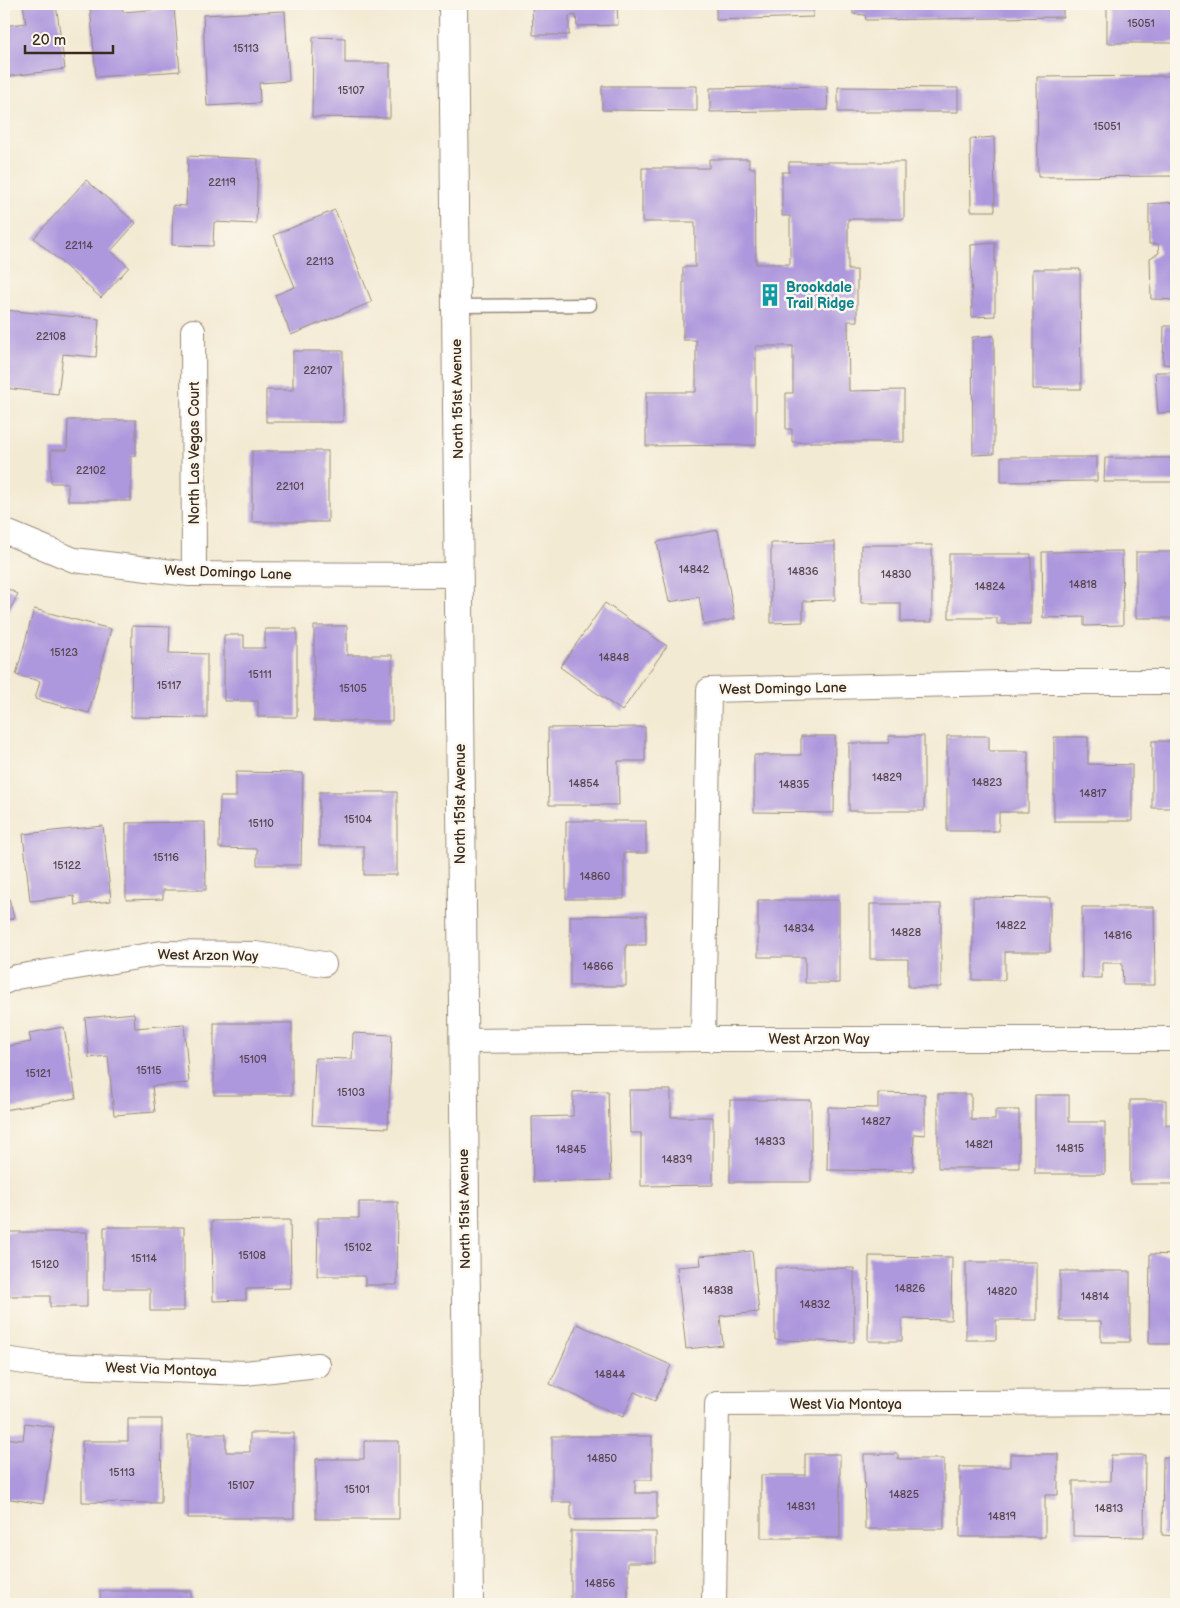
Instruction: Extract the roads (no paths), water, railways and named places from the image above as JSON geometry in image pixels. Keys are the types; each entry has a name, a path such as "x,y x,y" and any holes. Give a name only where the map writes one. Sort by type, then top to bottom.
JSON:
{"street":[{"name":"North 151st Avenue","path":"453,4 469,1604"},
{"name":"North Las Vegas Court","path":"193,331 194,574"},
{"name":"West Domingo Lane","path":"4,531 74,560 194,574 459,575"},
{"name":"West Domingo Lane","path":"703,1039 709,690 1041,682 1176,682"},
{"name":"West Arzon Way","path":"4,982 16,977 162,953 255,954 324,964"},
{"name":"West Arzon Way","path":"462,1041 1176,1039"},
{"name":"West Via Montoya","path":"4,1359 46,1365 245,1372 318,1365"},
{"name":"West Via Montoya","path":"714,1604 717,1404 833,1405 1176,1402"}],"lane":[{"path":"456,306 590,305"}],"place":[{"name":"Brookdale Trail Ridge","path":"770,295"}]}
